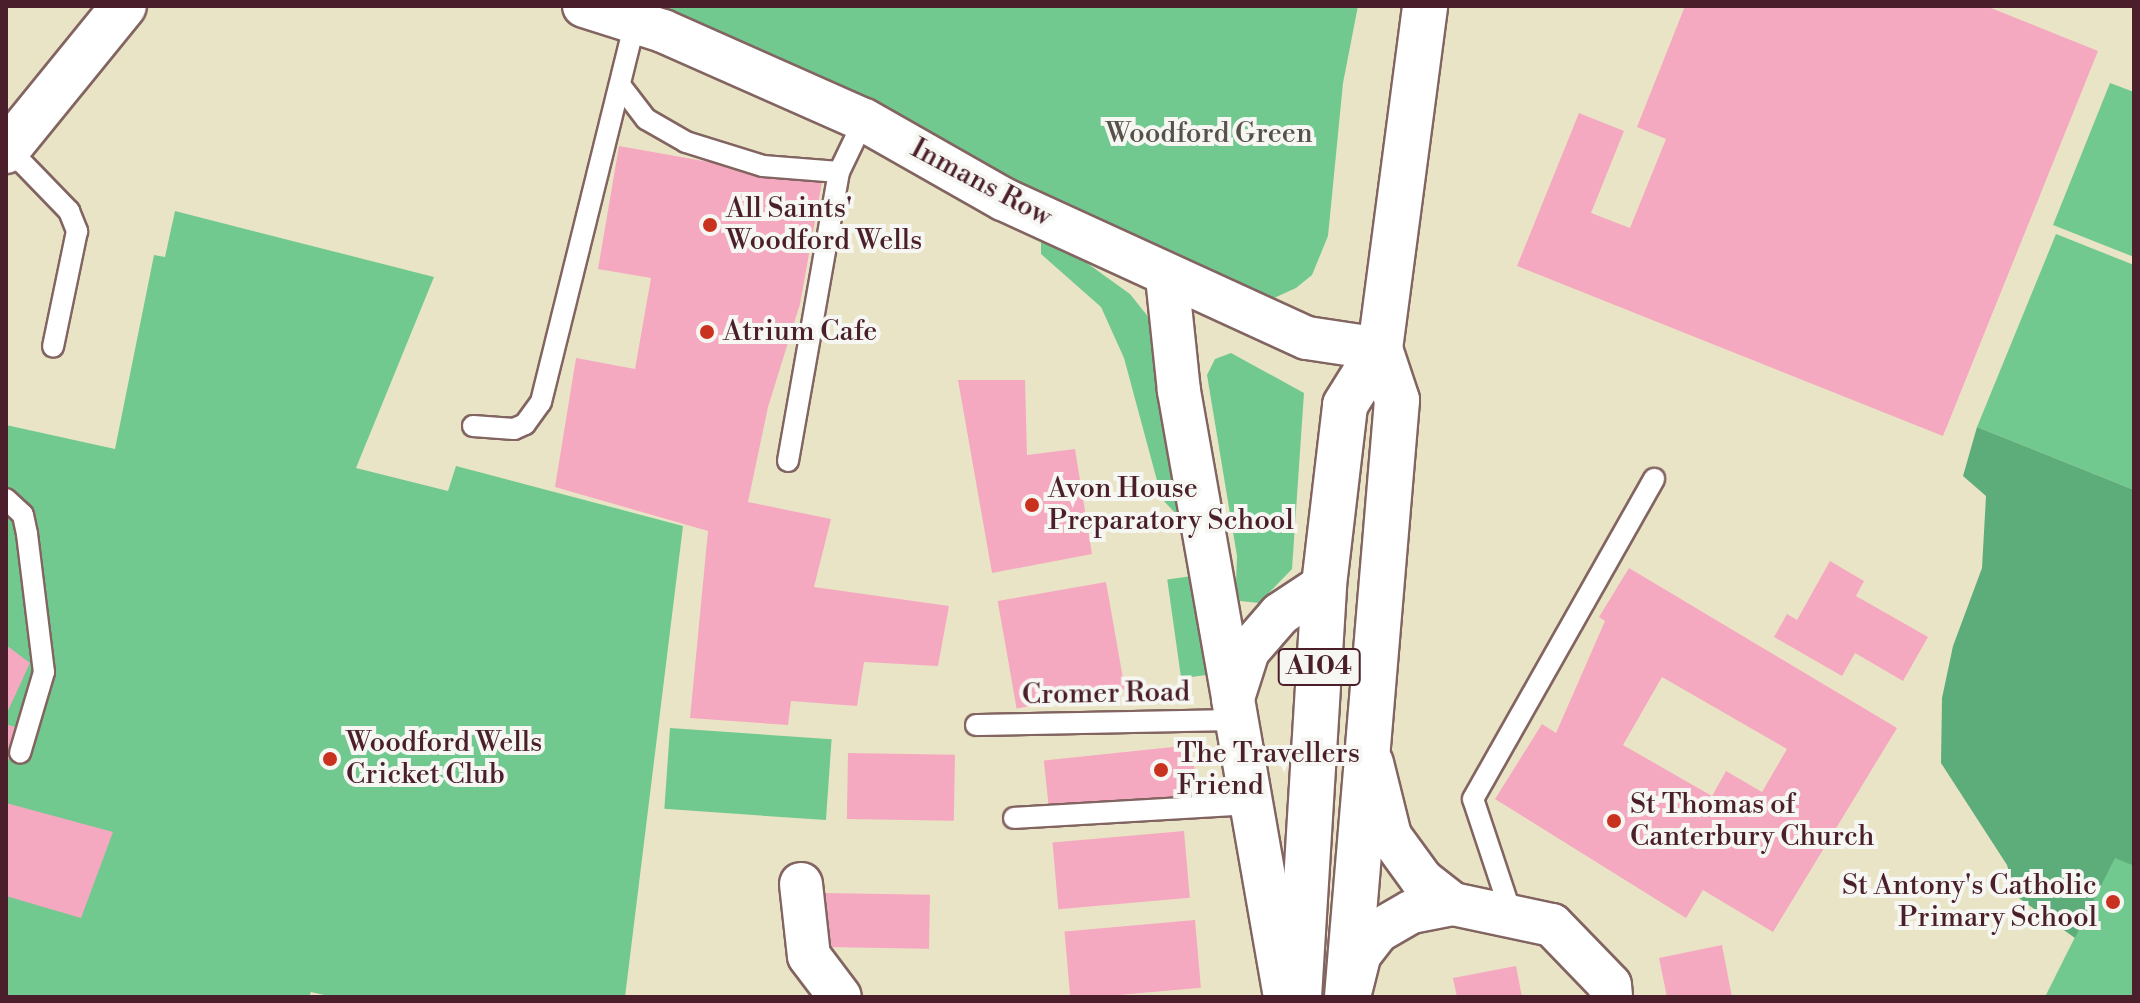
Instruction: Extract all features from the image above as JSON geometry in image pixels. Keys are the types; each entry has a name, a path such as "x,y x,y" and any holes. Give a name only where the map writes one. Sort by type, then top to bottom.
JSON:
{"main road":[{"path":"7,150 124,6"},
{"name":"A104","path":"1299,997 1324,585 1345,405 1380,349 1425,6"},
{"name":"A104","path":"1348,997 1397,400 1380,349"}],"street":[{"name":"Inmans Row","path":"584,6 635,22 864,120 1003,199 1167,277 1307,338 1380,349"},
{"path":"1167,277 1179,391 1285,997"},
{"path":"1235,709 1248,651 1280,614 1324,585"},
{"path":"1370,742 1377,798 1390,836 1422,880 1453,904"},
{"path":"801,884 809,956 840,997"},
{"path":"1348,997 1360,954 1378,931 1411,912 1453,904 1552,925 1610,985 1611,997"}],"lane":[{"path":"473,426 514,429 535,415 541,402 635,22"},
{"path":"620,85 646,119 686,142 763,166 839,172"},
{"path":"788,461 839,172 864,120"},
{"path":"7,150 69,211 77,231 53,347"},
{"path":"1512,916 1473,799 1654,479"},
{"path":"6,499 23,515 44,672 20,753"},
{"name":"Cromer Road","path":"976,725 1235,709"},
{"path":"1014,818 1250,804"}],"green space":[{"name":"Woodford Green","path":"643,6 1358,6 1343,83 1328,236 1312,275 1296,288 1274,298 1234,288 747,48"},
{"path":"2110,83 2134,92 2134,257 2053,225"},
{"name":"Woodford Wells Cricket Club","path":"175,211 434,277 356,468 448,491 456,466 683,526 625,997 333,997 311,992 309,997 6,997 6,425 115,449 154,255 165,257"},
{"path":"2056,234 2134,265 2134,490 1977,427"},
{"path":"1041,240 1073,253 1130,294 1153,323 1177,515 1162,499 1124,358 1101,307 1041,254"},
{"path":"1231,353 1304,393 1292,569 1259,603 1240,601 1236,585 1237,556 1207,375 1215,359"},
{"path":"1977,427 2134,490 2134,866 2115,858 2075,938 2016,896 2007,865 1941,763 1942,698 1953,646 1982,568 1986,496 1963,476"},
{"path":"1192,576 1206,675 1181,679 1167,579"},
{"path":"670,728 832,739 826,820 664,809"},
{"name":"St Antony's Catholic Primary School","path":"2115,857 2134,866 2134,997 2045,997"}],"building":[{"path":"1685,6 1986,6 2098,51 1943,436 1517,266 1579,113 1624,131 1591,213 1630,228 1666,139 1637,127"},
{"path":"619,146 822,182 800,304 768,407 748,502 831,519 814,587 949,606 938,666 864,662 857,706 791,701 788,725 690,718 708,531 555,487 576,358 635,369 651,278 598,269"},
{"name":"Avon House Preparatory School","path":"958,380 1025,380 1027,455 1075,449 1092,554 992,573"},
{"path":"1830,561 1864,581 1856,596 1928,637 1903,681 1855,653 1842,676 1774,637 1787,614 1797,620"},
{"path":"1629,568 1897,728 1773,932 1703,890 1686,918 1495,799 1542,724 1556,733 1605,621 1599,617","holes":["1662,677 1787,749 1762,792 1726,771 1712,796 1623,745"]},
{"path":"1106,582 1125,689 1017,708 998,601"},
{"path":"6,645 30,663 6,715"},
{"path":"6,724 21,729 6,765"},
{"path":"1192,745 1198,800 1050,815 1044,761"},
{"path":"848,753 955,755 954,821 847,819"},
{"path":"6,803 113,832 81,918 6,896"},
{"path":"1184,831 1190,898 1058,909 1053,843"},
{"path":"824,893 930,895 929,949 823,947"},
{"path":"1195,920 1201,988 1070,997 1064,931"},
{"path":"1722,945 1732,997 1667,997 1659,958"},
{"path":"1516,966 1522,997 1457,997 1453,978"}],"place":[{"name":"All Saints' Woodford Wells","path":"710,225"},
{"name":"Atrium Cafe","path":"707,332"},
{"name":"Avon House Preparatory School","path":"1032,505"},
{"name":"Woodford Wells Cricket Club","path":"330,759"},
{"name":"The Travellers Friend","path":"1161,770"},
{"name":"St Thomas of Canterbury Church","path":"1614,821"},
{"name":"St Antony's Catholic Primary School","path":"2113,902"}]}
